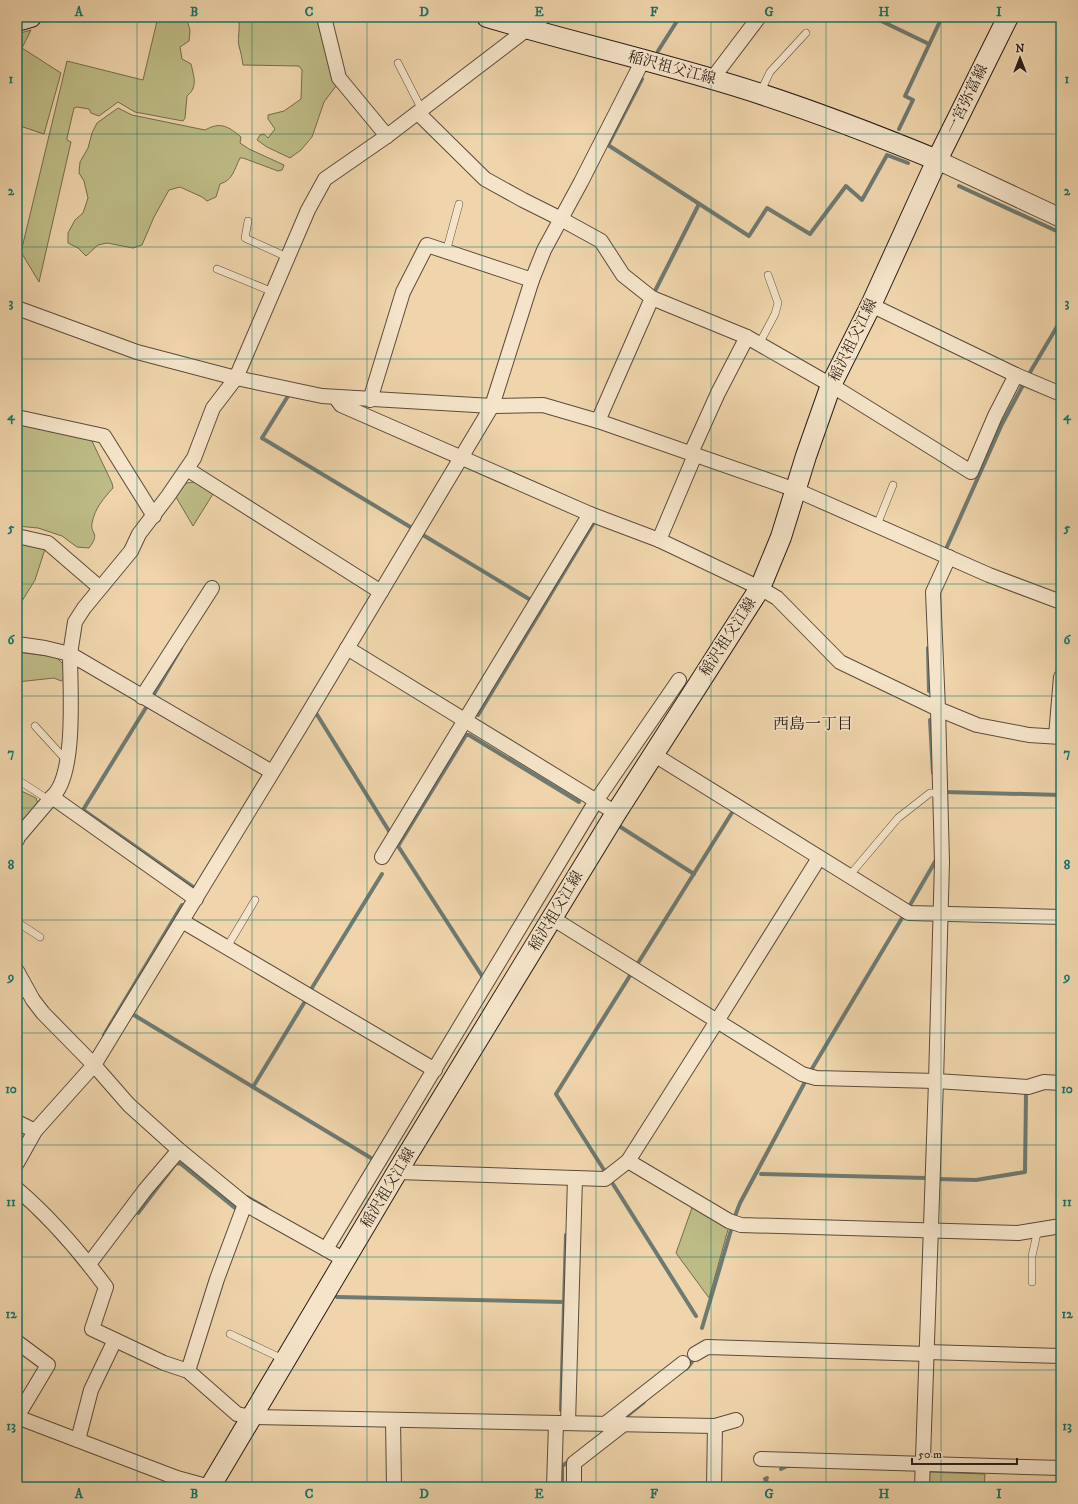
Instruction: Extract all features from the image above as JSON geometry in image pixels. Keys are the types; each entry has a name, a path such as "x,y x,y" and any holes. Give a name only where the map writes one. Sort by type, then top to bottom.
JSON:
{"main road":[{"path":"17,21 31,17"},
{"name":"稲沢祖父江線","path":"210,1487 397,1172 616,813 760,588 781,537 831,386 871,305 938,160 874,134 712,79 526,29 487,17"},
{"name":"一宮弥富線","path":"938,160 1008,17"}],"street":[{"path":"324,17 339,78 388,136"},
{"path":"17,840 58,792 67,760 70,741 70,654 75,622 99,587 131,551 139,534 154,516 194,458 214,408 236,378 308,210 325,179 388,136 543,17"},
{"path":"712,79 759,17"},
{"path":"17,1163 35,1131 94,1065 196,899 492,406 532,280 544,250 643,60"},
{"path":"420,111 485,179 601,241 623,275 652,298 753,341 831,386 971,472 995,416 1016,375"},
{"path":"938,160 1061,218"},
{"path":"370,400 403,292 427,245 532,280"},
{"path":"598,421 652,298"},
{"path":"871,305 1016,375 1061,394"},
{"path":"17,308 137,352 236,378 322,396 492,406 543,405 598,421 796,490 989,575 1061,602"},
{"path":"659,540 718,393 753,341"},
{"path":"336,398 341,405 461,459 590,514 659,540 760,588 777,598 840,662 938,710 977,725 1029,736 1058,737 1061,677"},
{"path":"17,417 104,436 154,516"},
{"path":"187,469 381,592"},
{"path":"382,857 590,514"},
{"path":"17,536 48,543 99,587"},
{"path":"922,1487 932,1231 942,862 933,592 950,557"},
{"path":"142,697 212,588"},
{"path":"17,644 45,648 70,654 272,772"},
{"path":"347,648 616,813"},
{"path":"326,1249 596,801 679,680"},
{"path":"653,754 909,913 1061,917"},
{"path":"51,799 196,899"},
{"path":"397,1172 605,1178 628,1161 819,858"},
{"path":"552,918 802,1074 816,1078 1028,1087 1044,1082 1061,1083"},
{"path":"182,921 435,1070"},
{"path":"17,971 42,1013 94,1065 129,1105 179,1150 245,1204 345,1260"},
{"path":"17,1122 35,1131"},
{"path":"89,1264 145,1190 179,1150"},
{"path":"628,1161 729,1221 741,1225 1018,1233 1061,1226"},
{"path":"554,1487 562,1423 575,1178"},
{"path":"17,1189 33,1202 89,1264 106,1287 92,1329 164,1363 188,1371 237,1414 251,1417 716,1426 736,1420"},
{"path":"188,1371 217,1279 245,1204"},
{"path":"78,1440 91,1390 115,1340"},
{"path":"17,1342 48,1365 17,1417 176,1478 210,1487"},
{"path":"695,1354 706,1346 1061,1356"},
{"path":"605,1424 683,1363"},
{"path":"393,1420 394,1487"},
{"path":"574,1487 574,1463 624,1424"},
{"path":"714,1487 716,1426"},
{"path":"761,1459 1061,1468"}],"lane":[{"path":"759,94 770,72 806,33"},
{"path":"398,63 420,111"},
{"path":"446,252 459,204"},
{"path":"248,221 244,238 287,257"},
{"path":"218,269 273,292"},
{"path":"753,341 774,314 778,303 768,274"},
{"path":"877,525 893,485"},
{"path":"36,726 67,760"},
{"path":"18,780 51,799"},
{"path":"849,876 898,818 930,793 940,793"},
{"path":"227,947 255,900"},
{"path":"17,922 40,937"},
{"path":"17,999 28,988"},
{"path":"1032,1282 1032,1256 1038,1229"},
{"path":"230,1334 285,1360"}],"shaded area":[{"path":"158,17 186,17 190,30 189,41 180,47 182,59 191,64 194,82 193,89 187,96 185,118 183,121 135,112 118,102 99,116 91,113 89,109 74,108 67,138 67,140 71,142 39,282 21,252 67,61 143,80"},
{"path":"238,17 316,17 336,86 324,102 312,137 301,150 290,158 267,147 257,140 260,135 264,134 268,138 275,129 268,119 268,115 284,111 301,99 302,70 299,66 243,65 239,43"},
{"path":"31,30 22,48 61,73 44,134 17,125 17,34"},
{"path":"118,108 132,115 205,130 211,127 224,126 233,130 241,137 240,143 249,149 284,165 282,170 278,171 240,158 228,180 220,184 216,197 207,201 202,197 180,187 169,190 154,217 142,245 133,248 107,243 98,245 86,256 78,248 68,243 68,233 75,220 83,213 88,198 84,181 79,173 80,162 88,148 92,133 97,123"},
{"path":"17,421 90,437 113,488 97,508 95,513 92,523 92,530 95,536 89,548 77,547 62,536 38,528 17,526"},
{"path":"195,482 213,494 193,526 176,497 186,483"},
{"path":"17,542 45,549 35,580 17,609"},
{"path":"17,652 56,657 63,664 64,679 61,681 54,678 17,682"},
{"path":"17,789 36,798 38,804 23,823 17,827"},
{"path":"693,1205 729,1226 709,1298 676,1253"},
{"path":"928,1472 985,1474 984,1487 927,1487"},
{"path":"399,1484 468,1484 468,1487 399,1487"}],"waterway":[{"path":"658,51 679,18 677,17"},
{"path":"873,17 929,44"},
{"path":"899,129 913,100 905,96 942,17"},
{"path":"642,79 608,145 749,236 767,208 810,234 846,186 862,200 887,155 908,163"},
{"path":"959,186 1061,233"},
{"path":"656,289 699,204"},
{"path":"1029,374 1061,320"},
{"path":"946,549 1002,424 1023,385"},
{"path":"288,396 262,438 412,528"},
{"path":"478,715 593,524"},
{"path":"423,535 529,599"},
{"path":"154,694 181,648"},
{"path":"928,648 929,691"},
{"path":"147,706 83,810 193,887"},
{"path":"316,713 389,831"},
{"path":"930,720 933,773"},
{"path":"482,976 398,846 466,735 469,735 579,802"},
{"path":"945,792 1061,795"},
{"path":"638,963 733,811"},
{"path":"619,826 694,874"},
{"path":"910,905 936,860"},
{"path":"310,991 382,874"},
{"path":"104,1035 182,905"},
{"path":"810,1072 902,918"},
{"path":"604,1170 556,1094 631,974"},
{"path":"134,1015 253,1087 304,1003"},
{"path":"735,1216 740,1203 805,1082"},
{"path":"253,1087 371,1158"},
{"path":"937,1179 976,1180 1025,1172 1026,1094"},
{"path":"138,1213 176,1163 181,1164 235,1208"},
{"path":"761,1174 926,1178"},
{"path":"613,1184 696,1316"},
{"path":"247,1197 266,1208"},
{"path":"702,1328 731,1230"},
{"path":"561,1410 566,1235"},
{"path":"337,1297 564,1302"},
{"path":"686,1369 692,1362"},
{"path":"628,1415 644,1402"},
{"path":"562,1487 562,1466 571,1460"},
{"path":"781,1469 790,1466"},
{"path":"767,1478 765,1479 770,1487"}],"district":[{"name":"西島一丁目","path":"813,724"}]}
